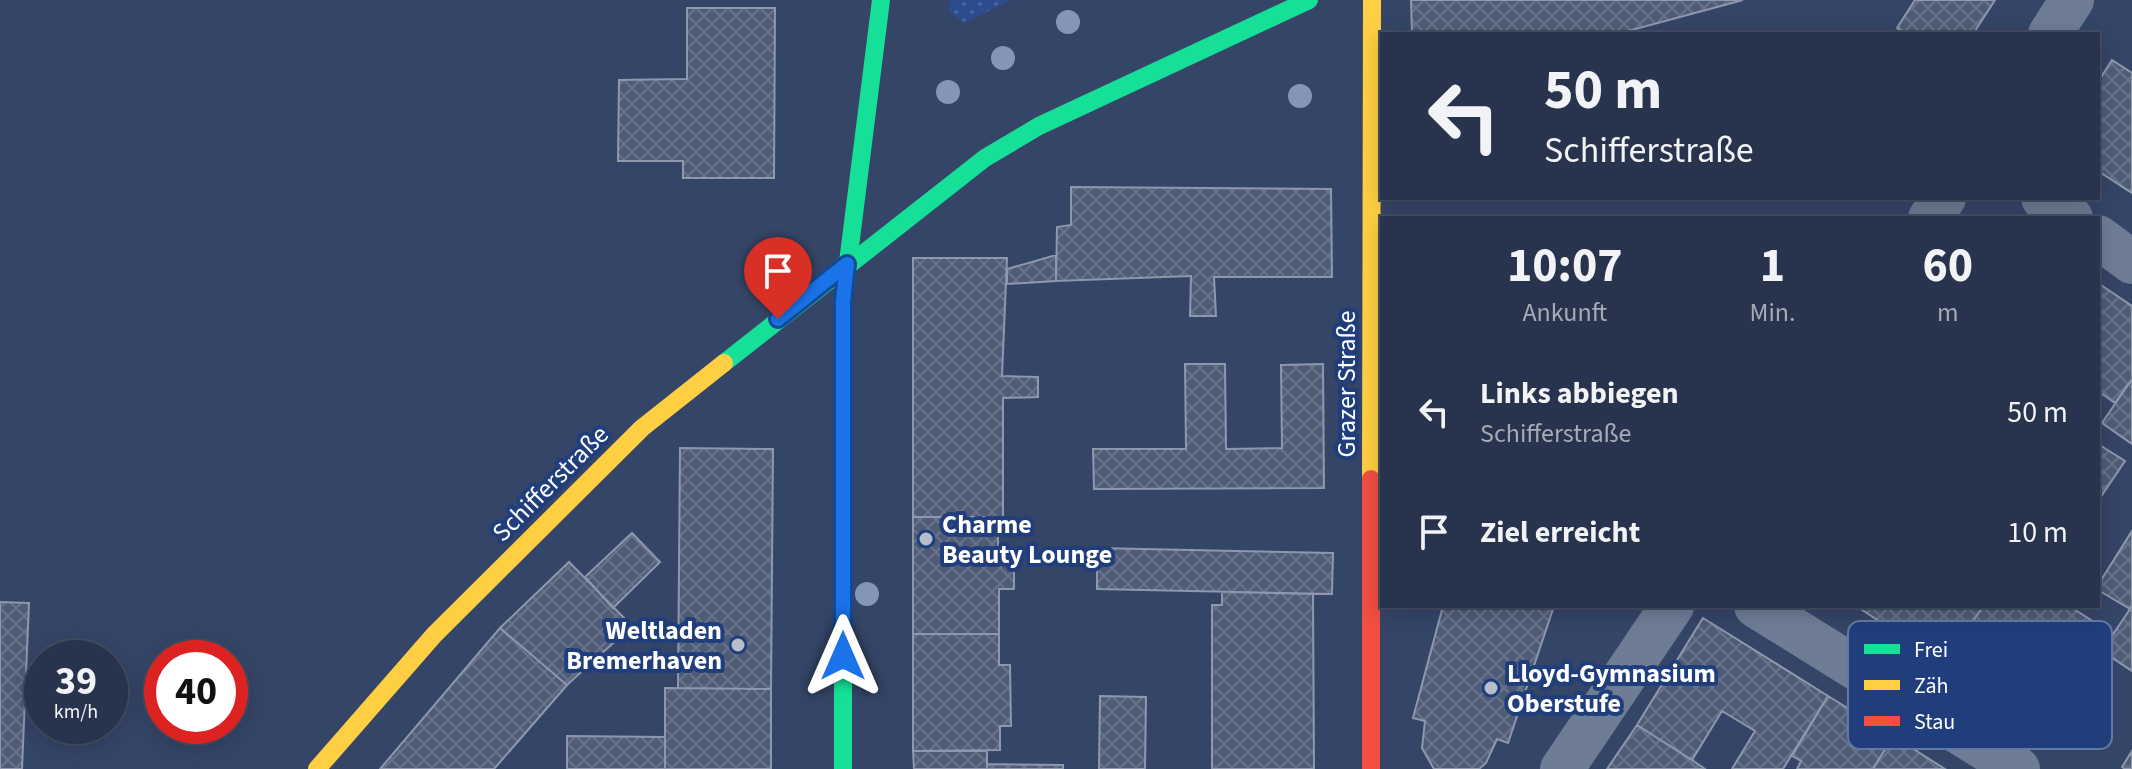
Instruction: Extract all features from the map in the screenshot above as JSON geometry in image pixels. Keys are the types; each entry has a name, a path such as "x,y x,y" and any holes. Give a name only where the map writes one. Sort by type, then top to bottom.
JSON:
{"street":[{"path":"843,769 843,302 881,0"},
{"name":"Schifferstraße","path":"317,769 434,635 642,428 847,264 985,158 1028,132 1309,0"},
{"name":"Grazer Straße","path":"1371,769 1372,0"},
{"path":"2051,32 2072,0"},
{"path":"2046,200 2068,216"},
{"path":"2100,238 2132,262"},
{"path":"1562,769 1671,608"},
{"path":"1759,608 1848,663"},
{"path":"1986,749 2018,769"}],"shaded area":[{"path":"951,0 1011,0 964,23 949,11"}],"building":[{"path":"1411,0 1743,0 1624,32 1412,32"},
{"path":"1915,0 1995,0 1974,32 1903,32 1897,28"},
{"path":"687,8 775,8 774,178 683,178 683,161 618,161 619,80 687,79"},
{"path":"2112,60 2132,73 2132,193 2100,172 2100,79"},
{"path":"1071,187 1331,189 1332,277 1214,277 1216,316 1190,316 1191,276 1056,281 1057,227 1071,225"},
{"path":"1056,255 1056,281 1007,284 1007,269"},
{"path":"913,258 1007,258 1002,376 1038,377 1038,397 1003,398 1003,517 913,517"},
{"path":"2100,284 2132,306 2132,379 2115,403 2100,392"},
{"path":"1185,364 1225,364 1226,449 1282,448 1281,365 1323,364 1324,488 1094,489 1093,449 1186,449"},
{"path":"2132,379 2132,444 2102,423"},
{"path":"2100,445 2125,461 2100,498"},
{"path":"680,448 773,449 771,689 678,688"},
{"path":"913,517 998,517 998,563 1014,563 1014,589 999,589 999,634 913,634"},
{"path":"2132,531 2130,609 2100,591 2100,582"},
{"path":"632,533 660,562 613,608 585,577"},
{"path":"1097,548 1333,553 1332,594 1097,589"},
{"path":"569,562 632,626 567,685 500,628"},
{"path":"1222,592 1313,594 1314,769 1212,769 1212,605 1222,605"},
{"path":"0,602 29,603 27,640 24,640 22,769 0,769"},
{"path":"1442,608 1553,608 1508,743 1497,739 1486,763 1479,769 1434,769 1422,748 1425,721 1413,718"},
{"path":"1859,608 1982,608 1973,621 1879,621"},
{"path":"1982,608 2072,608 2093,621 1973,621"},
{"path":"2132,610 2132,671 2112,658 2112,636"},
{"path":"1703,618 1828,696 1783,769 1732,769 1755,731 1722,711 1692,760 1637,725"},
{"path":"500,628 567,685 494,769 380,769"},
{"path":"913,634 999,634 999,665 1010,665 1011,726 1000,726 1000,750 913,751"},
{"path":"665,688 771,689 771,769 665,769"},
{"path":"1100,696 1146,697 1145,769 1099,769"},
{"path":"1828,696 1848,708 1848,749 1885,749 1873,769 1797,769 1801,761 1792,756"},
{"path":"1637,725 1692,760 1705,769 1607,769"},
{"path":"567,736 665,737 665,769 567,769"},
{"path":"1885,749 1913,749 1945,769 1873,769"},
{"path":"913,751 987,751 987,769 914,769"},
{"path":"2132,751 2132,769 2125,769 2122,767"},
{"path":"987,764 1063,765 1063,769 987,769"}],"traffic: fast":[{"path":"843,769 843,302 881,0"},
{"path":"724,363 985,158 1039,126 1309,0"}],"traffic: slow":[{"path":"1371,479 1372,0"},
{"path":"317,769 434,635 642,428 724,363"}],"traffic: jam":[{"path":"1371,479 1371,769"}],"place":[{"name":"Charme Beauty Lounge","path":"926,539"},
{"name":"Weltladen Bremerhaven","path":"738,645"},
{"name":"Lloyd-Gymnasium Oberstufe","path":"1491,688"}],"route":[{"path":"778,319 847,264 843,302 843,656"}]}
